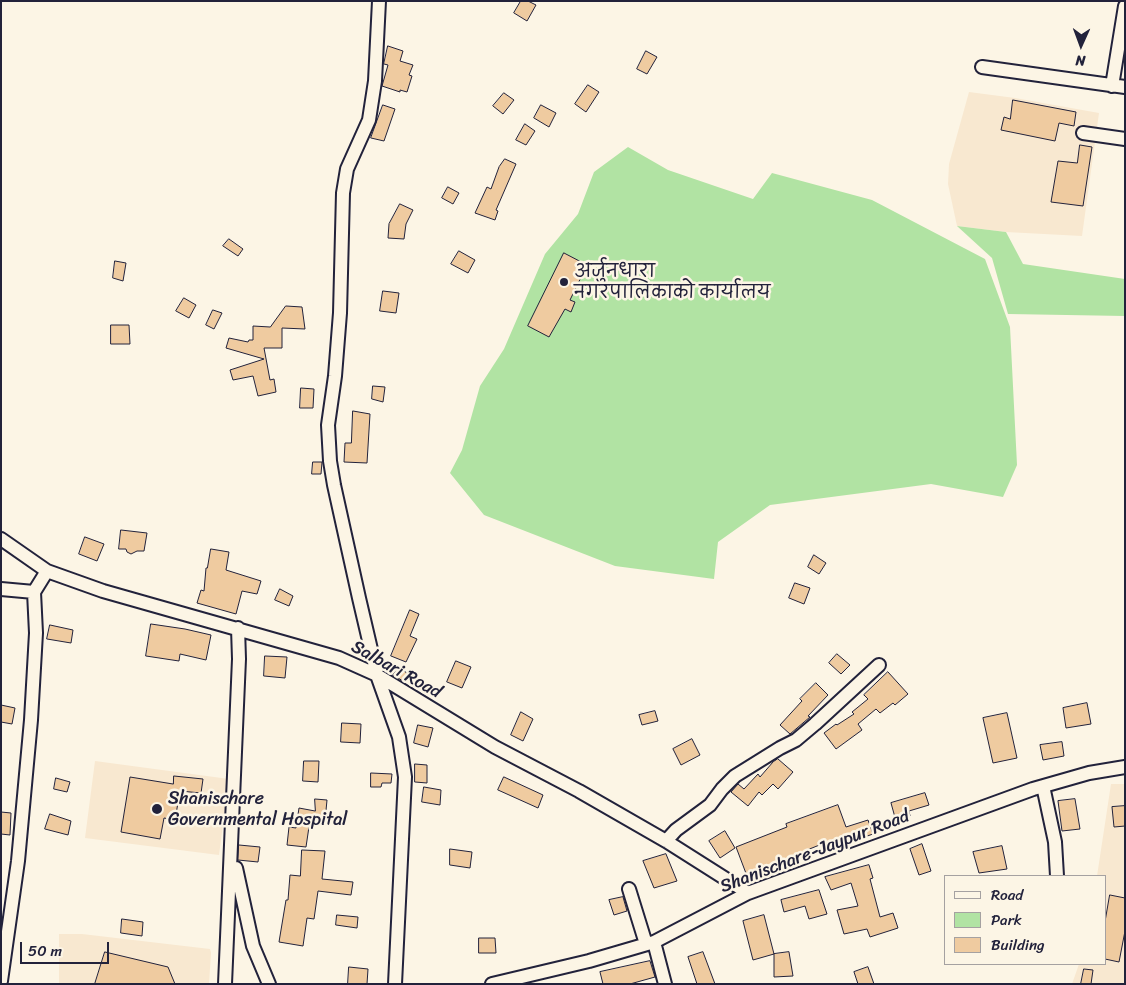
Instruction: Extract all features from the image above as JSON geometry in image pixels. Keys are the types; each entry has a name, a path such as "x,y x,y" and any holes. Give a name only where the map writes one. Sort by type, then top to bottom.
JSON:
{"street":[{"path":"379,1 375,81 369,120 347,169 342,192 340,313 335,376 328,425 330,461 334,485 376,675 399,737 405,777 395,984"},
{"path":"982,67 1119,86 1125,6"},
{"path":"1083,133 1125,139"},
{"name":"Salbari Road","path":"1,538 47,570 103,591 339,658 376,675 495,747 666,841 748,893"},
{"path":"1,981 18,861 31,720 36,633 34,592 47,570"},
{"path":"1,589 34,592"},
{"path":"226,984 239,659 238,628"},
{"path":"666,841 676,830 710,806 722,789 736,776 796,740 879,665"},
{"name":"Shanischare-Jaypur Road","path":"492,984 589,961 650,943 748,893 1043,786 1089,772 1125,767"},
{"path":"1043,786 1055,842 1057,875"},
{"path":"232,851 253,946 269,984"},
{"path":"629,889 665,984"}],"shaded area":[{"path":"969,92 1099,113 1082,236 1006,232 957,226 948,184 949,164"},
{"name":"Shanischare Governmental Hospital","path":"95,761 229,779 219,855 85,838"},
{"path":"1111,784 1125,784 1125,984 1072,984 1079,965 1106,965 1106,875 1097,875"},
{"path":"59,934 82,934 210,949 209,984 59,984"}],"green space":[{"path":"628,147 668,170 753,199 772,173 872,200 985,259 1010,327 1017,465 1003,497 931,484 770,505 718,542 714,579 615,566 484,515 450,473 462,450 480,386 504,349 545,254 578,214 594,172"},
{"path":"957,226 1006,232 1023,264 1125,279 1125,316 1008,314 992,258"}],"building":[{"path":"521,1 528,1 536,5 527,21 514,13"},
{"path":"388,46 403,51 400,61 413,65 409,75 412,76 407,92 400,90 400,92 382,86 388,65 384,64"},
{"path":"646,51 657,57 647,74 637,69"},
{"path":"588,85 599,92 586,112 575,104"},
{"path":"504,93 514,100 503,114 493,106"},
{"path":"1013,100 1076,112 1074,126 1059,123 1055,141 1001,130 1004,117 1010,119"},
{"path":"383,105 395,109 384,141 371,138"},
{"path":"541,105 556,113 549,127 534,118"},
{"path":"525,124 535,131 526,145 516,140"},
{"path":"1080,145 1092,147 1083,206 1051,202 1058,161 1077,163"},
{"path":"505,159 516,164 496,210 498,211 495,220 475,213 487,187 491,189 499,167"},
{"path":"448,187 459,193 453,204 442,198"},
{"path":"400,204 413,210 406,224 404,239 388,238 389,224"},
{"path":"229,239 243,249 238,256 223,246"},
{"path":"459,251 475,260 468,273 451,264"},
{"name":"अर्जुनधारा नगरपालिकाको कार्यालय","path":"564,253 587,265 570,300 575,302 571,312 565,309 549,337 528,326"},
{"path":"115,261 126,263 123,281 113,278"},
{"path":"383,291 399,293 396,313 380,311"},
{"path":"184,298 196,305 189,318 176,311"},
{"path":"286,306 302,307 305,329 282,328 282,348 264,348 270,380 274,379 276,392 258,396 253,376 233,380 230,370 264,359 226,348 229,338 248,342 253,340 253,326 270,327"},
{"path":"213,310 222,313 214,329 206,325"},
{"path":"111,325 129,325 130,344 111,344"},
{"path":"373,386 385,387 383,402 372,399"},
{"path":"301,388 314,389 313,408 300,408"},
{"path":"353,411 370,414 367,463 344,462 345,443 351,443"},
{"path":"313,462 322,462 321,474 312,474"},
{"path":"121,530 147,533 144,551 137,551 131,554 126,549 119,549"},
{"path":"85,537 104,544 97,561 79,554"},
{"path":"211,549 229,552 226,570 261,581 257,594 242,591 236,614 197,603 201,590 204,591 206,568"},
{"path":"814,555 826,563 819,574 808,567"},
{"path":"795,583 810,588 804,604 789,598"},
{"path":"280,589 293,596 289,606 275,600"},
{"path":"410,610 419,614 410,636 417,639 406,662 391,656"},
{"path":"151,624 211,635 206,660 180,654 179,661 146,656"},
{"path":"50,625 73,630 71,643 47,639"},
{"path":"837,654 850,665 841,674 829,663"},
{"path":"265,656 287,657 285,678 264,676"},
{"path":"456,661 471,667 462,688 447,682"},
{"path":"399,667 408,674 403,681 393,675"},
{"path":"888,672 908,694 895,705 893,703 880,713 876,709 858,724 862,730 836,749 824,733 854,714 852,712 868,699 864,695"},
{"path":"816,683 828,695 808,716 810,717 790,734 780,725 802,701 800,699"},
{"path":"1087,703 1091,724 1066,728 1063,708"},
{"path":"1,705 15,708 12,724 1,722"},
{"path":"655,711 658,721 642,725 639,715"},
{"path":"521,712 533,719 523,741 511,735"},
{"path":"1007,713 1017,758 993,763 983,718"},
{"path":"342,723 361,724 360,743 341,742"},
{"path":"418,725 433,728 428,747 414,743"},
{"path":"692,739 700,755 681,765 673,749"},
{"path":"1062,742 1064,756 1043,760 1040,745"},
{"path":"778,759 793,772 778,789 773,784 762,795 759,792 748,806 731,792 738,784 744,789 758,774 760,777"},
{"path":"304,761 319,761 318,782 303,781"},
{"path":"415,764 427,765 427,783 415,782"},
{"path":"371,773 392,774 391,783 382,783 381,787 371,787"},
{"path":"174,776 203,779 201,793 180,791 175,820 164,818 160,839 121,832 130,777 173,784"},
{"path":"504,777 543,795 538,808 498,790"},
{"path":"56,778 70,782 67,792 54,789"},
{"path":"424,787 441,790 440,805 422,802"},
{"path":"925,793 929,805 909,811 910,816 896,821 891,803"},
{"path":"315,799 327,800 325,821 310,820 306,847 287,845 289,827 296,828 299,808 315,811"},
{"path":"1075,799 1080,829 1062,831 1058,801"},
{"path":"838,805 846,827 868,820 873,834 856,840 855,837 834,844 832,840 747,876 736,847 787,827 786,824"},
{"path":"1125,806 1125,826 1114,827 1112,807"},
{"path":"1,812 11,813 10,835 1,834"},
{"path":"50,814 71,821 68,835 45,829"},
{"path":"725,831 735,848 720,858 709,841"},
{"path":"922,844 931,871 919,875 910,849"},
{"path":"239,845 260,847 258,862 238,860"},
{"path":"1002,846 1007,869 979,873 973,852"},
{"path":"450,849 472,852 470,868 450,865"},
{"path":"302,850 325,851 322,879 353,882 351,895 318,891 314,919 307,918 303,946 279,942 286,900 288,900 290,875 300,876"},
{"path":"666,854 677,881 654,888 643,861"},
{"path":"869,865 873,878 870,879 880,917 893,913 898,928 870,937 867,929 844,934 837,910 858,906 851,883 831,890 825,877"},
{"path":"819,890 827,914 809,919 805,906 784,912 781,900"},
{"path":"1110,895 1125,898 1125,931 1119,962 1106,959 1106,917"},
{"path":"623,897 627,911 614,915 609,900"},
{"path":"337,915 358,917 357,928 336,925"},
{"path":"764,915 774,954 753,960 743,921"},
{"path":"122,919 143,922 142,936 121,933"},
{"path":"479,938 495,938 496,953 479,953"},
{"path":"105,952 168,967 175,984 95,984"},
{"path":"703,952 715,984 697,984 688,957"},
{"path":"789,952 793,976 774,977 774,954"},
{"path":"650,961 655,977 630,984 603,984 600,972"},
{"path":"349,967 368,969 367,984 348,984"},
{"path":"868,967 874,984 858,984 854,972"},
{"path":"1084,969 1093,970 1091,984 1081,984"}],"place":[{"name":"अर्जुनधारा नगरपालिकाको कार्यालय","path":"564,282"},
{"name":"Shanischare Governmental Hospital","path":"157,809"}]}
